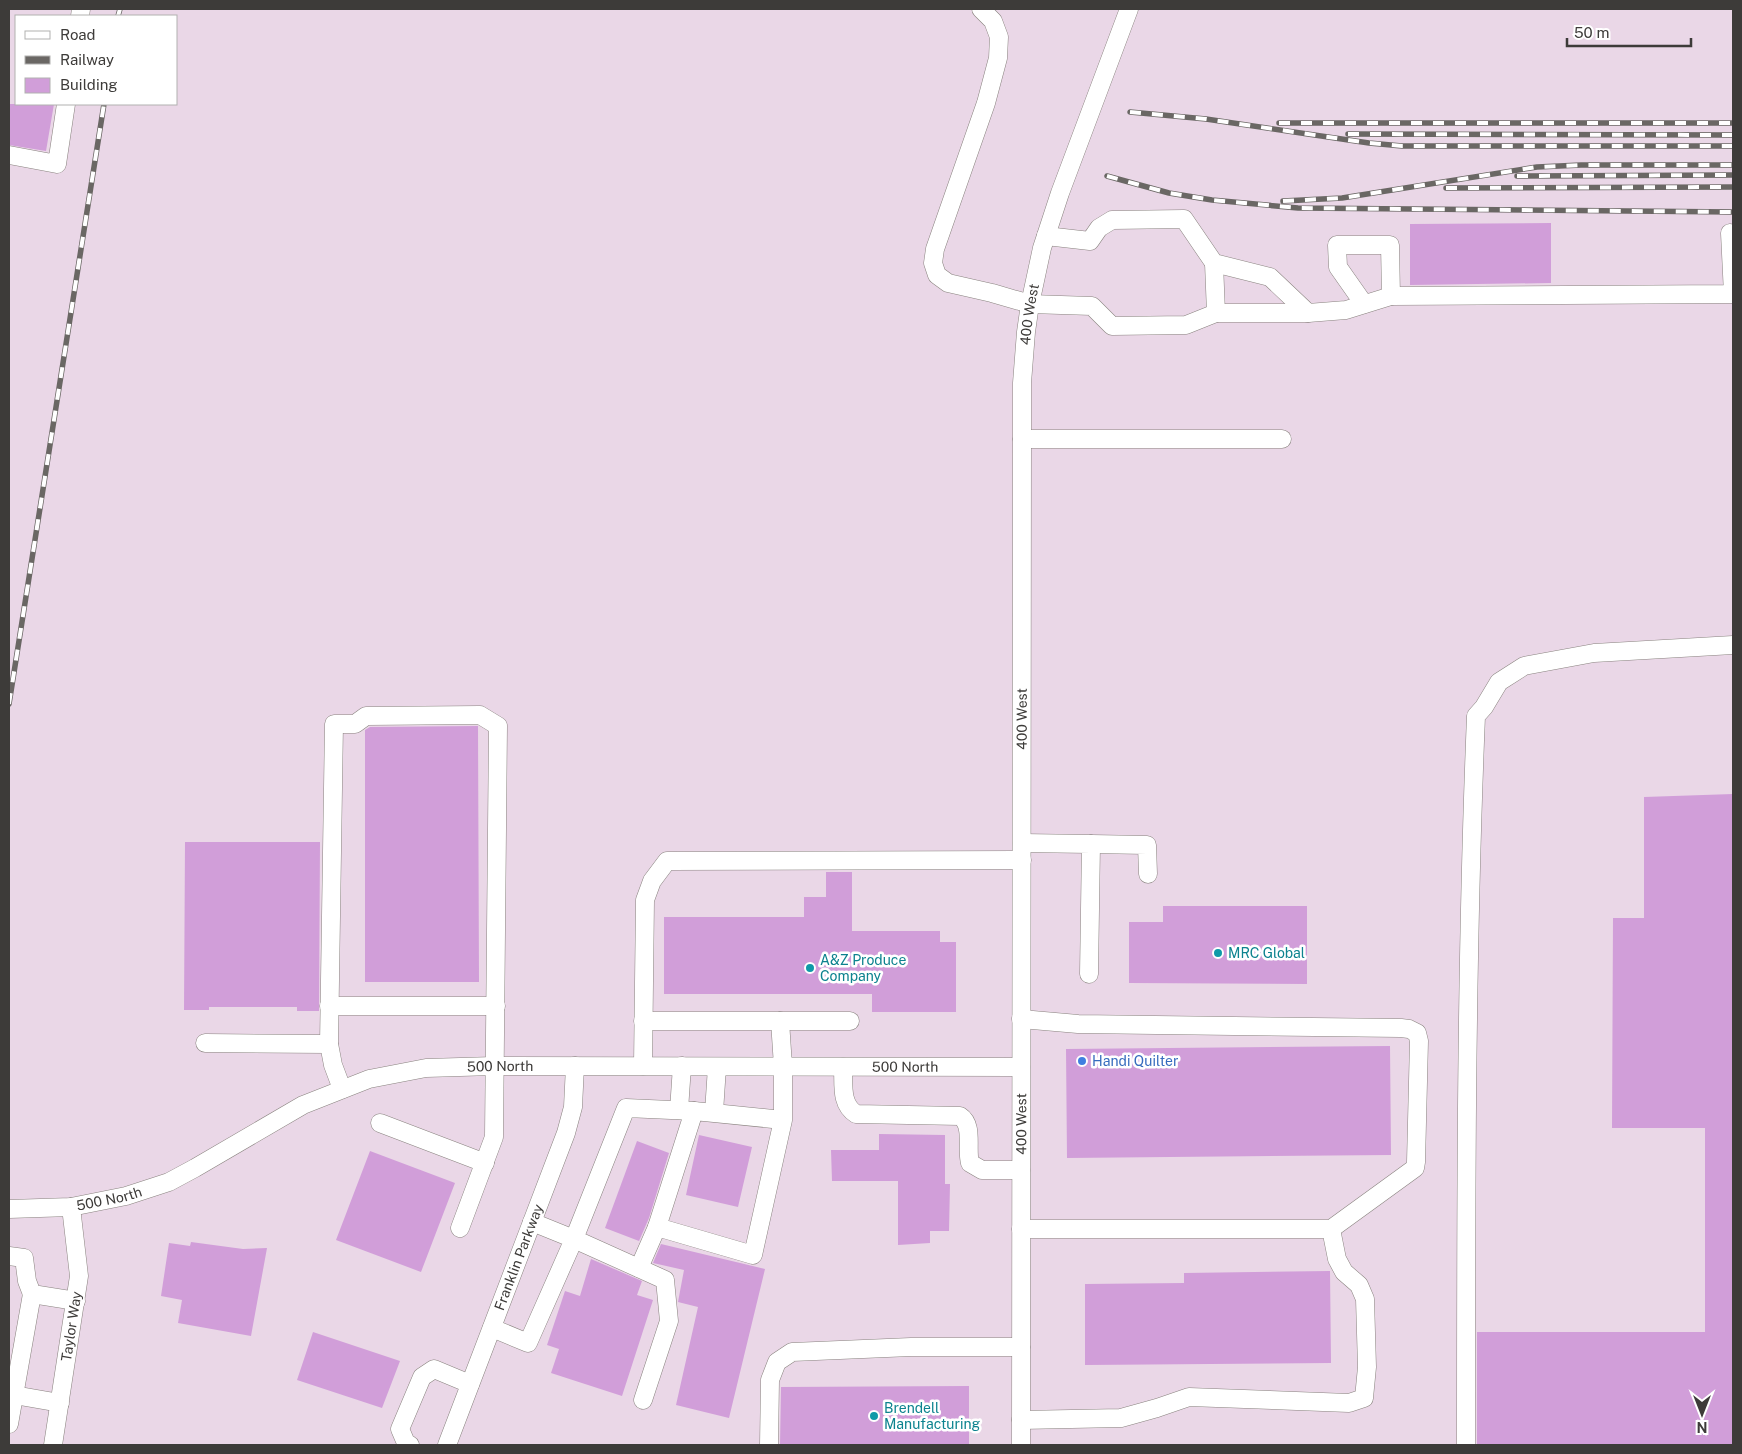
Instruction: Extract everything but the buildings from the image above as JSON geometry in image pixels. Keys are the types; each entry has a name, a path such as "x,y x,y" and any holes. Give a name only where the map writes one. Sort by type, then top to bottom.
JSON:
{"street":[{"path":"981,9 993,21 999,37 998,58 986,103 935,249 933,263 937,275 948,284 992,292 1030,304 1092,306 1112,326 1186,325 1216,312 1308,313 1346,310 1391,296 1733,294 1730,233"},
{"name":"400 West","path":"1021,1445 1022,439 1024,357 1030,304 1046,236 1070,164 1129,9"},
{"path":"9,155 57,164 66,105"},
{"path":"1046,236 1090,240 1100,228 1112,220 1184,219 1214,263 1216,312"},
{"path":"1364,304 1338,266 1336,245 1390,245 1391,296"},
{"path":"1214,263 1270,277 1308,313"},
{"path":"1022,439 1282,439"},
{"path":"1466,1445 1466,1141 1470,862 1476,716 1484,707 1499,682 1524,666 1594,653 1733,645"},
{"path":"342,1089 328,1044 334,724 355,724 366,716 480,715 498,726 494,1137 460,1228"},
{"path":"1089,974 1090,844"},
{"path":"643,1066 645,900 652,881 667,861 1022,852 1090,844 1147,845 1148,874"},
{"path":"329,1006 496,1006"},
{"path":"1021,1019 1078,1024 1400,1028 1409,1029 1417,1034 1419,1041 1415,1168 1331,1229 1021,1229"},
{"path":"643,1021 850,1021"},
{"path":"657,1227 753,1255 784,1120 780,1021"},
{"path":"206,1043 328,1044"},
{"name":"500 North","path":"9,1209 71,1207 126,1196 169,1182 303,1105 369,1079 426,1068 494,1066 1021,1067"},
{"name":"Franklin Parkway","path":"447,1445 570,1119 574,1094 575,1066"},
{"path":"639,1268 657,1227 687,1110 682,1066"},
{"path":"714,1112 717,1067"},
{"path":"843,1067 845,1100 848,1109 856,1114 960,1116 967,1124 968,1157 970,1163 982,1170 1021,1170"},
{"path":"492,1328 528,1343 574,1239 626,1108 714,1112 784,1120"},
{"path":"380,1123 485,1163"},
{"name":"Taylor Way","path":"53,1445 79,1276 71,1207"},
{"path":"532,1222 664,1280 669,1321 643,1400"},
{"path":"1021,1420 1121,1418 1157,1408 1189,1396 1349,1402 1364,1398 1367,1367 1365,1298 1359,1285 1344,1272 1337,1259 1331,1229"},
{"path":"9,1256 24,1258 27,1281 32,1294 9,1424"},
{"path":"32,1294 76,1301"},
{"path":"769,1445 770,1380 777,1362 792,1352 911,1347 1021,1347"},
{"path":"410,1445 406,1443 400,1429 422,1376 434,1369 470,1384"},
{"path":"14,1395 60,1403"}],"shaded area":[{"path":"9,9 1733,9 1733,1445 9,1445"}],"railway":[{"path":"118,15 120,9"},
{"path":"9,704 104,105"},
{"path":"1130,112 1206,119 1369,143 1402,146 1733,146"},
{"path":"1279,123 1733,123"},
{"path":"1348,134 1733,135"},
{"path":"1283,201 1342,198 1537,167 1581,165 1733,165"},
{"path":"1517,176 1733,175"},
{"path":"1107,176 1169,193 1212,200 1298,208 1733,212"},
{"path":"1446,188 1733,187"}],"place":[{"name":"MRC Global","path":"1218,953"},
{"name":"A&Z Produce Company","path":"810,968"},
{"name":"Handi Quilter","path":"1082,1061"},
{"name":"Brendell Manufacturing","path":"874,1416"}]}
